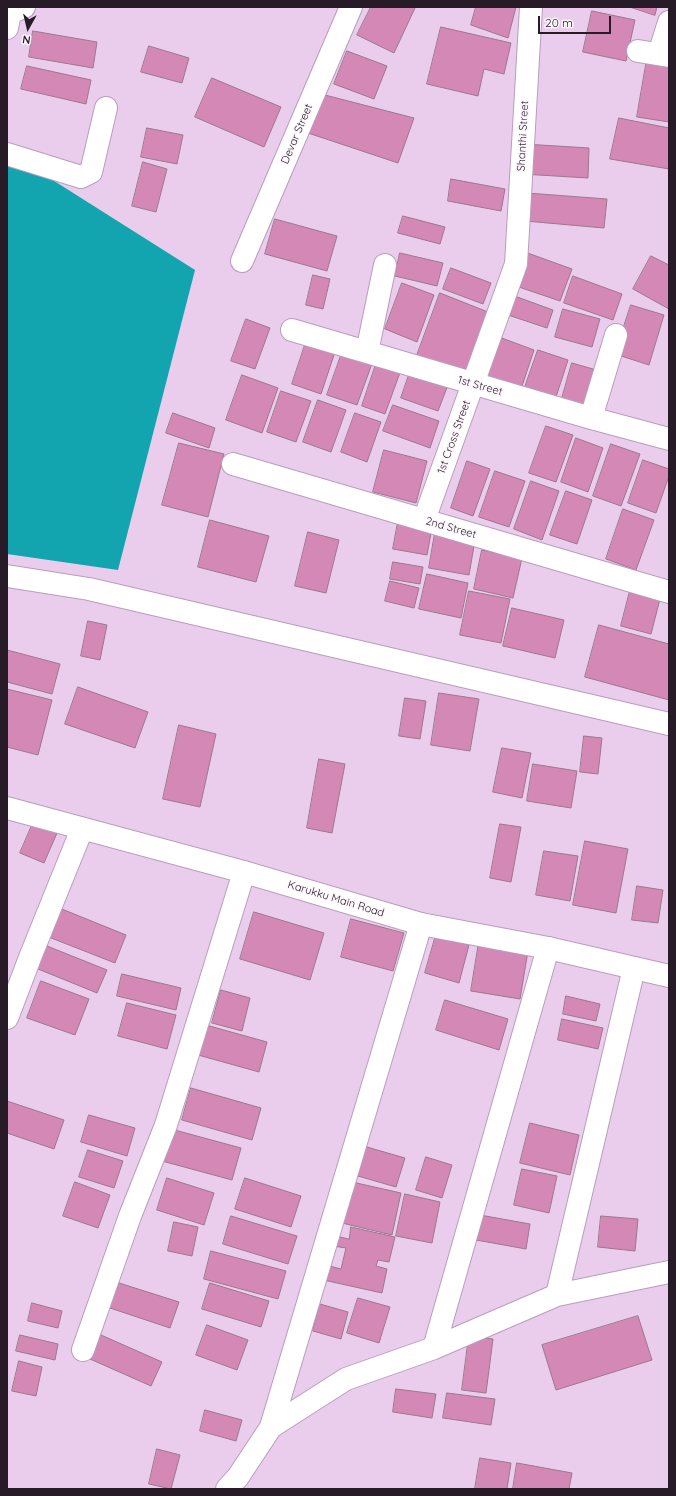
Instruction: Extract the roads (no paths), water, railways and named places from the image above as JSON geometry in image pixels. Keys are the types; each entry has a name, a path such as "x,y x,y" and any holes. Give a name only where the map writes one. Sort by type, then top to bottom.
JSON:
{"street":[{"path":"7,28 10,14 24,7"},
{"name":"Devar Street","path":"242,261 351,7"},
{"name":"Shanthi Street","path":"516,264 531,7"},
{"path":"655,54 669,22"},
{"path":"7,154 81,177 91,172 106,108"},
{"name":"1st Cross Street","path":"424,520 516,264"},
{"path":"367,352 385,265"},
{"name":"1st Street","path":"292,330 669,440"},
{"path":"591,418 616,335"},
{"name":"2nd Street","path":"233,464 669,592"},
{"path":"7,576 89,589 669,724"},
{"name":"Karukku Main Road","path":"7,808 244,872 421,924 548,948 669,976"},
{"path":"7,1018 82,829"},
{"path":"83,1350 130,1216 166,1125 244,872"},
{"path":"227,1489 238,1477 271,1427 421,924"},
{"path":"434,1348 548,948"},
{"path":"557,1295 634,968"},
{"path":"271,1427 346,1379 434,1348 557,1295 669,1272"}]}
